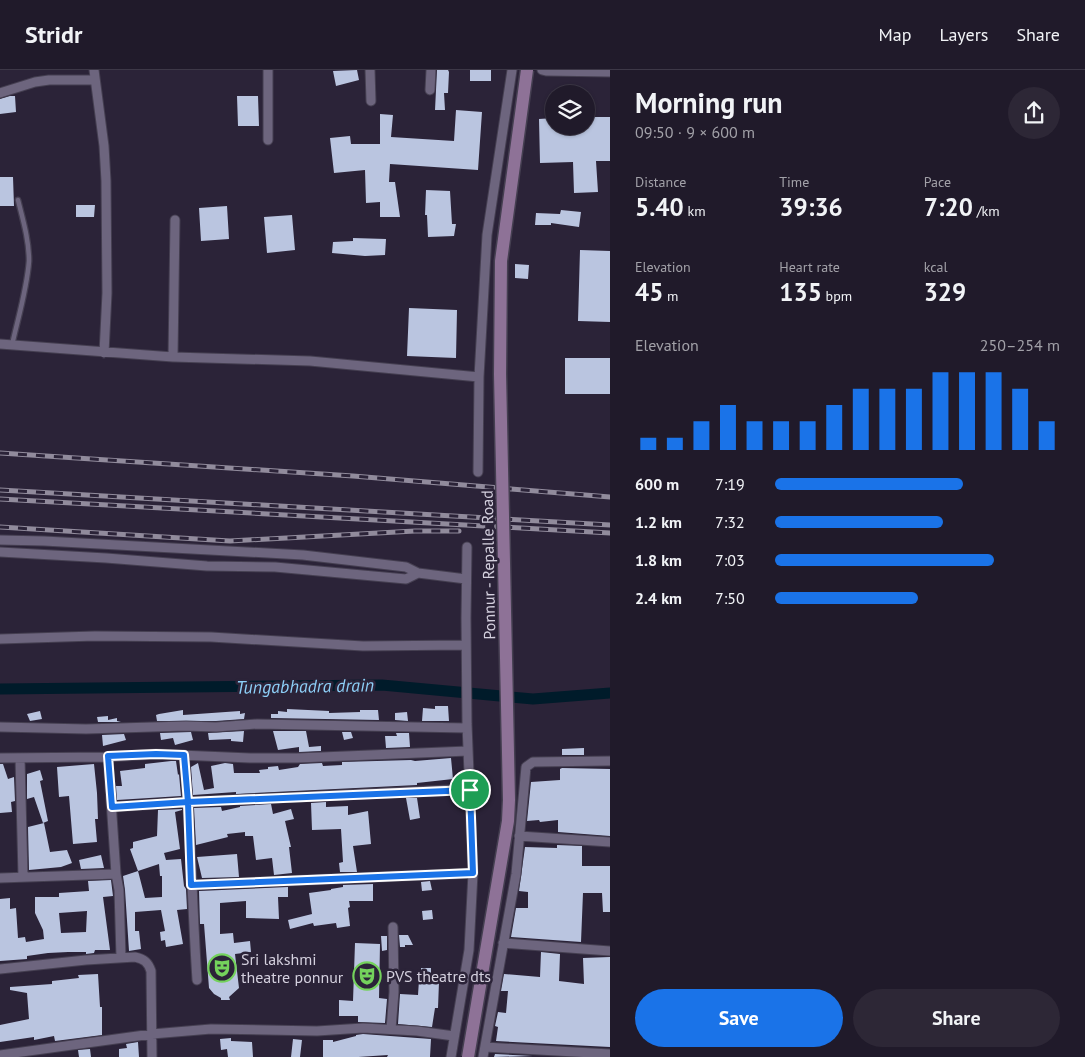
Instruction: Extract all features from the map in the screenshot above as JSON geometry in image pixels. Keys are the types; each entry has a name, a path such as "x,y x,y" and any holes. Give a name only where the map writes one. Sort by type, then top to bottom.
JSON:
{"main road":[{"name":"Ponnur - Repalle Road","path":"468,1057 506,829 509,800 500,374 501,270 507,212 527,70"}],"street":[{"path":"94,70 104,146 106,181 107,293 104,353"},
{"path":"268,70 268,140"},
{"path":"370,70 371,101"},
{"path":"430,90 431,70"},
{"path":"478,472 479,377 487,235 512,70"},
{"path":"542,70 546,72 610,72"},
{"path":"0,93 35,82 49,80 95,80"},
{"path":"173,357 175,220"},
{"path":"0,344 173,357 310,360 479,377"},
{"path":"0,540 315,556 406,567 418,573 466,578"},
{"path":"119,559 121,545"},
{"path":"451,1057 469,950 473,873 466,680 467,547"},
{"path":"216,566 218,550"},
{"path":"0,552 216,566 275,567 406,579 418,573"},
{"path":"313,570 315,556"},
{"path":"0,639 95,636 202,637 364,646 466,645"},
{"path":"0,727 86,729 216,727 257,724 467,726"},
{"path":"0,758 156,754 298,758 468,751"},
{"path":"184,755 197,980"},
{"path":"108,756 120,909 121,958"},
{"path":"20,758 23,876"},
{"path":"483,1057 516,874 526,767 533,762 610,761"},
{"path":"112,807 470,790"},
{"path":"519,836 610,842"},
{"path":"191,885 473,873"},
{"path":"0,878 116,874"},
{"path":"390,1029 394,992 393,927"},
{"path":"503,943 610,951"},
{"path":"0,970 86,960 141,958 150,967 152,1057"},
{"path":"0,1055 152,1034 211,1029 317,1031 364,1028 417,1031 454,1036"},
{"path":"485,1047 610,1054"}],"lane":[{"path":"12,345 23,301 28,261 28,241 18,200"}],"building":[{"path":"357,70 359,80 336,86 333,71"},
{"path":"437,70 448,70 449,72 448,93 444,93 445,110 435,110"},
{"path":"470,70 491,70 491,81 470,81"},
{"path":"15,96 16,112 0,114 0,99"},
{"path":"237,96 258,96 259,126 238,126"},
{"path":"456,110 482,112 478,170 390,164 389,182 395,182 400,217 380,217 380,202 366,203 365,170 334,173 330,138 350,136 351,144 380,144 380,114 393,115 391,137 454,141"},
{"path":"595,117 610,117 610,161 596,161 598,192 574,193 573,162 540,163 539,119 545,119 545,135 595,135"},
{"path":"0,177 13,177 14,206 0,206"},
{"path":"426,190 450,191 452,224 456,224 454,236 428,237 427,215 425,215"},
{"path":"76,205 95,205 94,217 76,217"},
{"path":"227,206 229,239 201,241 199,208"},
{"path":"561,210 581,212 579,227 551,223 551,225 535,225 536,213 560,214"},
{"path":"292,215 295,250 267,253 264,217"},
{"path":"353,238 386,239 385,255 365,256 332,253 333,242 353,241"},
{"path":"580,250 610,251 610,322 578,321"},
{"path":"515,264 529,265 528,279 515,278"},
{"path":"409,308 457,310 456,358 407,356"},
{"path":"565,358 610,358 610,394 565,394"},
{"path":"435,706 448,706 449,721 422,721 423,708 435,709"},
{"path":"287,709 329,711 329,713 378,710 379,720 271,718 271,714 278,714 278,711 287,712"},
{"path":"183,710 183,715 240,711 240,714 245,713 244,719 157,721 156,715"},
{"path":"40,711 42,719 30,721 27,714"},
{"path":"407,712 408,721 395,720 395,713"},
{"path":"108,716 108,720 117,718 117,721 121,722 98,722 97,717"},
{"path":"244,731 243,742 231,741 231,739 209,740 208,733"},
{"path":"273,731 306,731 309,747 321,746 321,751 299,752 299,747 278,750"},
{"path":"191,732 193,740 175,745 173,738 161,740 160,733"},
{"path":"342,732 351,732 353,738 344,740"},
{"path":"396,733 409,733 410,747 386,748 385,736 397,736"},
{"path":"124,734 126,740 103,746 102,735"},
{"path":"584,748 584,755 562,755 562,749"},
{"path":"451,758 453,779 417,783 417,785 193,795 191,767 198,763 204,790 214,788 211,766 225,763 233,764 234,773 260,773 259,770 268,769 268,767 278,766 279,770 298,767 300,764 322,763 323,766 342,765 342,762 415,761"},
{"path":"176,761 181,796 117,800 116,786 122,786 120,771 145,768 145,764"},
{"path":"0,764 3,764 8,779 14,777 15,801 11,802 12,812 0,813"},
{"path":"94,764 98,819 95,819 97,842 73,844 69,796 59,797 57,767"},
{"path":"560,769 610,769 610,836 558,832 558,820 527,821 531,782 560,780"},
{"path":"40,770 43,780 40,781 48,821 43,823 34,797 27,799 27,774"},
{"path":"406,798 417,798 420,818 410,820"},
{"path":"326,802 326,807 348,806 348,815 368,811 371,844 353,846 357,872 340,872 339,863 343,862 341,829 312,830 311,803"},
{"path":"271,804 273,814 291,809 294,819 285,821 291,847 289,847 292,873 274,875 272,858 256,860 253,836 245,836 245,832 227,834 228,837 196,845 194,808 221,807 222,811 240,806"},
{"path":"182,809 175,812 180,849 164,853 166,860 181,859 187,909 177,910 183,944 166,947 165,940 161,941 160,932 165,931 161,910 135,912 135,931 139,931 141,949 129,951 123,876 138,871 130,849 133,848 133,842 157,836 158,810","holes":["159,864 160,876 162,876 162,897 145,898 138,871"]},
{"path":"44,823 50,852 67,850 72,863 61,867 29,870 28,827"},
{"path":"557,845 582,846 582,866 610,866 610,912 603,912 602,893 583,893 581,942 511,937 516,908 528,908 528,892 519,891 525,847 557,848"},
{"path":"237,854 239,877 202,878 197,857"},
{"path":"101,855 104,868 81,869 79,860"},
{"path":"111,880 113,896 103,897 110,950 95,950 94,953 86,954 86,952 48,953 27,956 27,959 0,961 0,899 10,898 10,909 16,908 18,938 25,937 26,942 44,939 43,930 35,913 35,897 59,897 59,893 89,891 88,881","holes":["87,911 86,932 61,933 59,913"]},
{"path":"430,881 432,890 422,891 421,882"},
{"path":"373,884 373,901 349,901 350,926 337,928 336,923 314,926 313,923 290,929 288,920 312,914 309,893 331,890 343,887 343,885"},
{"path":"288,887 288,897 278,897 279,919 246,918 246,901 220,903 220,934 233,933 234,943 250,941 251,952 235,954 239,988 229,997 230,1000 221,1000 209,988 204,924 200,924 199,891"},
{"path":"432,910 433,919 423,920 422,911"},
{"path":"399,935 408,935 413,945 400,947"},
{"path":"381,936 387,936 387,950 382,951"},
{"path":"355,943 380,944 379,998 387,999 385,1023 358,1022 358,1016 339,1016 339,1000 353,1001"},
{"path":"541,952 560,954 559,981 584,984 583,958 610,957 610,1047 496,1041 498,1027 495,1026 498,1012 506,1013 508,991 501,991 504,974 540,977"},
{"path":"421,968 431,968 431,982 439,982 438,1008 435,1008 432,1027 398,1024 400,994 418,995 419,980 422,980"},
{"path":"98,974 100,1007 102,1007 102,1035 55,1041 54,1036 34,1040 34,1037 0,1042 0,1025 29,1019 27,993 10,990 10,987 52,984 52,981 79,978 78,975"},
{"path":"363,1034 431,1039 430,1057 387,1057 388,1055 323,1057 323,1040 333,1040 333,1042"},
{"path":"231,1038 231,1041 252,1042 253,1057 228,1057 227,1049 221,1050 220,1039"},
{"path":"293,1039 302,1040 300,1057 291,1057"},
{"path":"138,1042 139,1057 119,1057 119,1049 127,1048 126,1044"},
{"path":"90,1049 91,1057 79,1057 78,1050"},
{"path":"495,1054 533,1056 494,1057"}],"waterway":[{"name":"Tungabhadra drain","path":"0,689 382,685 533,699 610,693"}],"railway":[{"path":"0,453 353,476 610,497"},
{"path":"0,490 610,525"},
{"path":"0,499 610,533"},
{"path":"0,527 230,541 415,531 459,531"}],"place":[{"name":"Sri lakshmi theatre ponnur","path":"222,968"},
{"name":"PVS theatre dts","path":"367,976"}],"route":[{"path":"470,790 188,802 112,807 108,756 184,755 188,802 191,885 473,873 470,790"}]}
